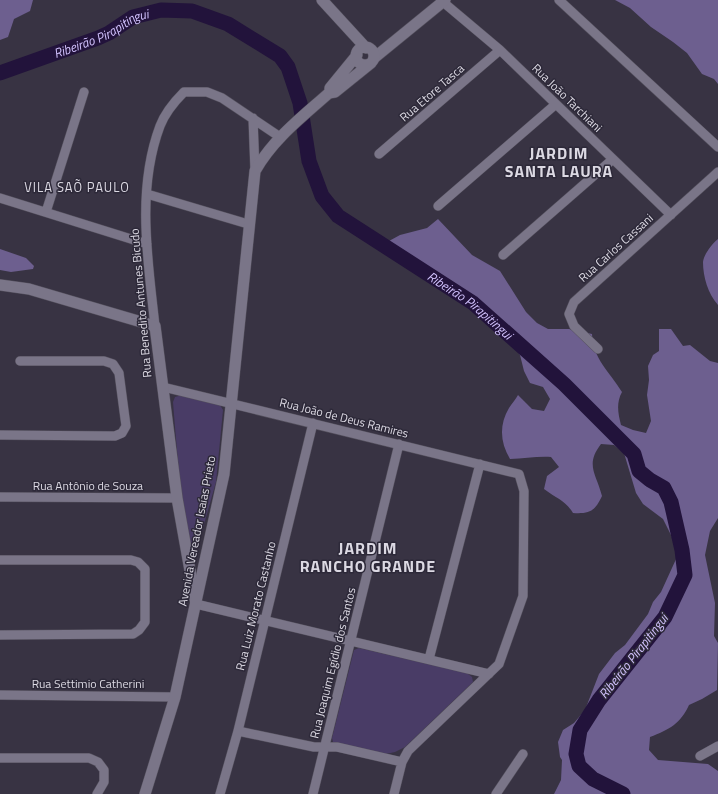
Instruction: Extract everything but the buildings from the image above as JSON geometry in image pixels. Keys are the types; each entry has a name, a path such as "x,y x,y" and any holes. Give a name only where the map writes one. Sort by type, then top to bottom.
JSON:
{"main road":[{"path":"322,0 366,54 392,42 444,1"},
{"name":"Avenida Vereador Isaías Prieto","path":"327,96 330,88 366,54"},
{"name":"Avenida Vereador Isaías Prieto","path":"145,794 175,697 224,474 248,224 255,171 270,146 327,96 335,92 366,54"},
{"path":"0,285 29,289 155,326"},
{"name":"Rua Benedito Antunes Bicudo","path":"155,326 177,498 196,604"}],"street":[{"path":"559,0 718,147"},
{"name":"Rua João Tarchiani","path":"444,1 500,50 671,215"},
{"name":"Rua Etore Tasca","path":"380,154 500,50"},
{"path":"46,212 84,92"},
{"name":"Rua Benedito Antunes Bicudo","path":"155,326 147,244 147,194 152,156 160,126 170,106 184,92 207,92 222,98 253,118 283,134"},
{"path":"438,206 556,104"},
{"name":"Avenida Vereador Isaías Prieto","path":"253,118 255,171"},
{"path":"503,255 613,159"},
{"name":"Rua Carlos Cassani","path":"598,349 574,326 569,314 574,302 718,172"},
{"path":"147,194 248,224"},
{"path":"0,198 147,244"},
{"path":"0,435 115,436 122,433 126,426 119,374 113,364 104,361 20,361"},
{"name":"Rua João de Deus Ramires","path":"163,387 230,402 519,474 524,491 524,596 499,664 489,674"},
{"name":"Rua Luiz Morato Castanho","path":"220,794 238,730 313,423"},
{"name":"Rua Joaquim Egídio dos Santos","path":"313,794 399,444"},
{"path":"430,659 480,464"},
{"name":"Rua Antônio de Souza","path":"0,497 177,498"},
{"path":"0,560 131,560 138,562 145,569 145,622 139,630 133,634 0,635"},
{"path":"196,604 489,674"},
{"path":"394,794 402,762 408,751 489,674"},
{"name":"Rua Settimio Catherini","path":"0,695 175,697"},
{"path":"238,730 314,747 336,747 402,762"},
{"path":"700,756 718,746"},
{"path":"496,794 523,754"},
{"path":"0,758 89,758 98,762 104,770 104,782 97,794"}],"shaded area":[{"path":"0,0 33,0 30,11 14,19 8,37 0,40"},
{"path":"615,0 718,0 718,84 714,79 702,74 687,53 651,27 630,8"},
{"path":"438,219 472,255 500,271 526,312 537,323 548,329 569,329 592,334 595,351 602,364 622,392 618,408 621,425 646,433 651,421 647,395 649,380 648,366 653,355 659,351 659,329 671,329 683,346 690,345 710,361 718,363 718,518 710,531 705,555 715,603 714,636 718,643 717,690 689,705 682,717 669,729 650,737 649,750 658,760 708,764 718,771 718,794 554,794 561,780 562,760 560,757 558,742 563,730 574,723 585,710 599,674 615,653 625,645 648,614 653,602 661,592 677,557 675,543 663,519 643,504 636,493 624,453 614,445 601,444 596,451 593,469 602,496 594,508 584,513 573,513 564,502 544,489 547,476 559,467 551,457 510,459 504,446 502,427 510,406 518,395 532,409 544,411 550,399 543,387 530,383 524,371 520,355 505,333 484,317 477,307 453,296 433,279 390,250 389,241 400,235 427,228"},
{"path":"718,239 718,305 711,296 707,285 703,262 709,249"},
{"path":"0,249 26,258 34,266 33,269 11,272 0,270"},
{"path":"182,395 220,405 223,410 216,482 197,549 194,549 190,541 186,525 178,456 173,402 175,397"},
{"path":"359,648 467,673 472,677 473,682 405,747 395,752 386,754 333,742 332,738 354,650"}],"waterway":[{"name":"Ribeirão Pirapitingui","path":"0,73 98,38 109,33 133,17 161,10 192,11 228,24 280,56 288,67 300,103 309,161 322,196 338,216 473,303 564,384 634,454 639,471 650,480 664,488 671,502 682,550 685,575 665,617 599,700 580,730 576,754 579,766 593,779 623,794"}],"district":[{"name":"JARDIM SANTA LAURA","path":"559,162"},
{"name":"VILA SAÕ PAULO","path":"77,187"},
{"name":"JARDIM RANCHO GRANDE","path":"368,557"}]}
